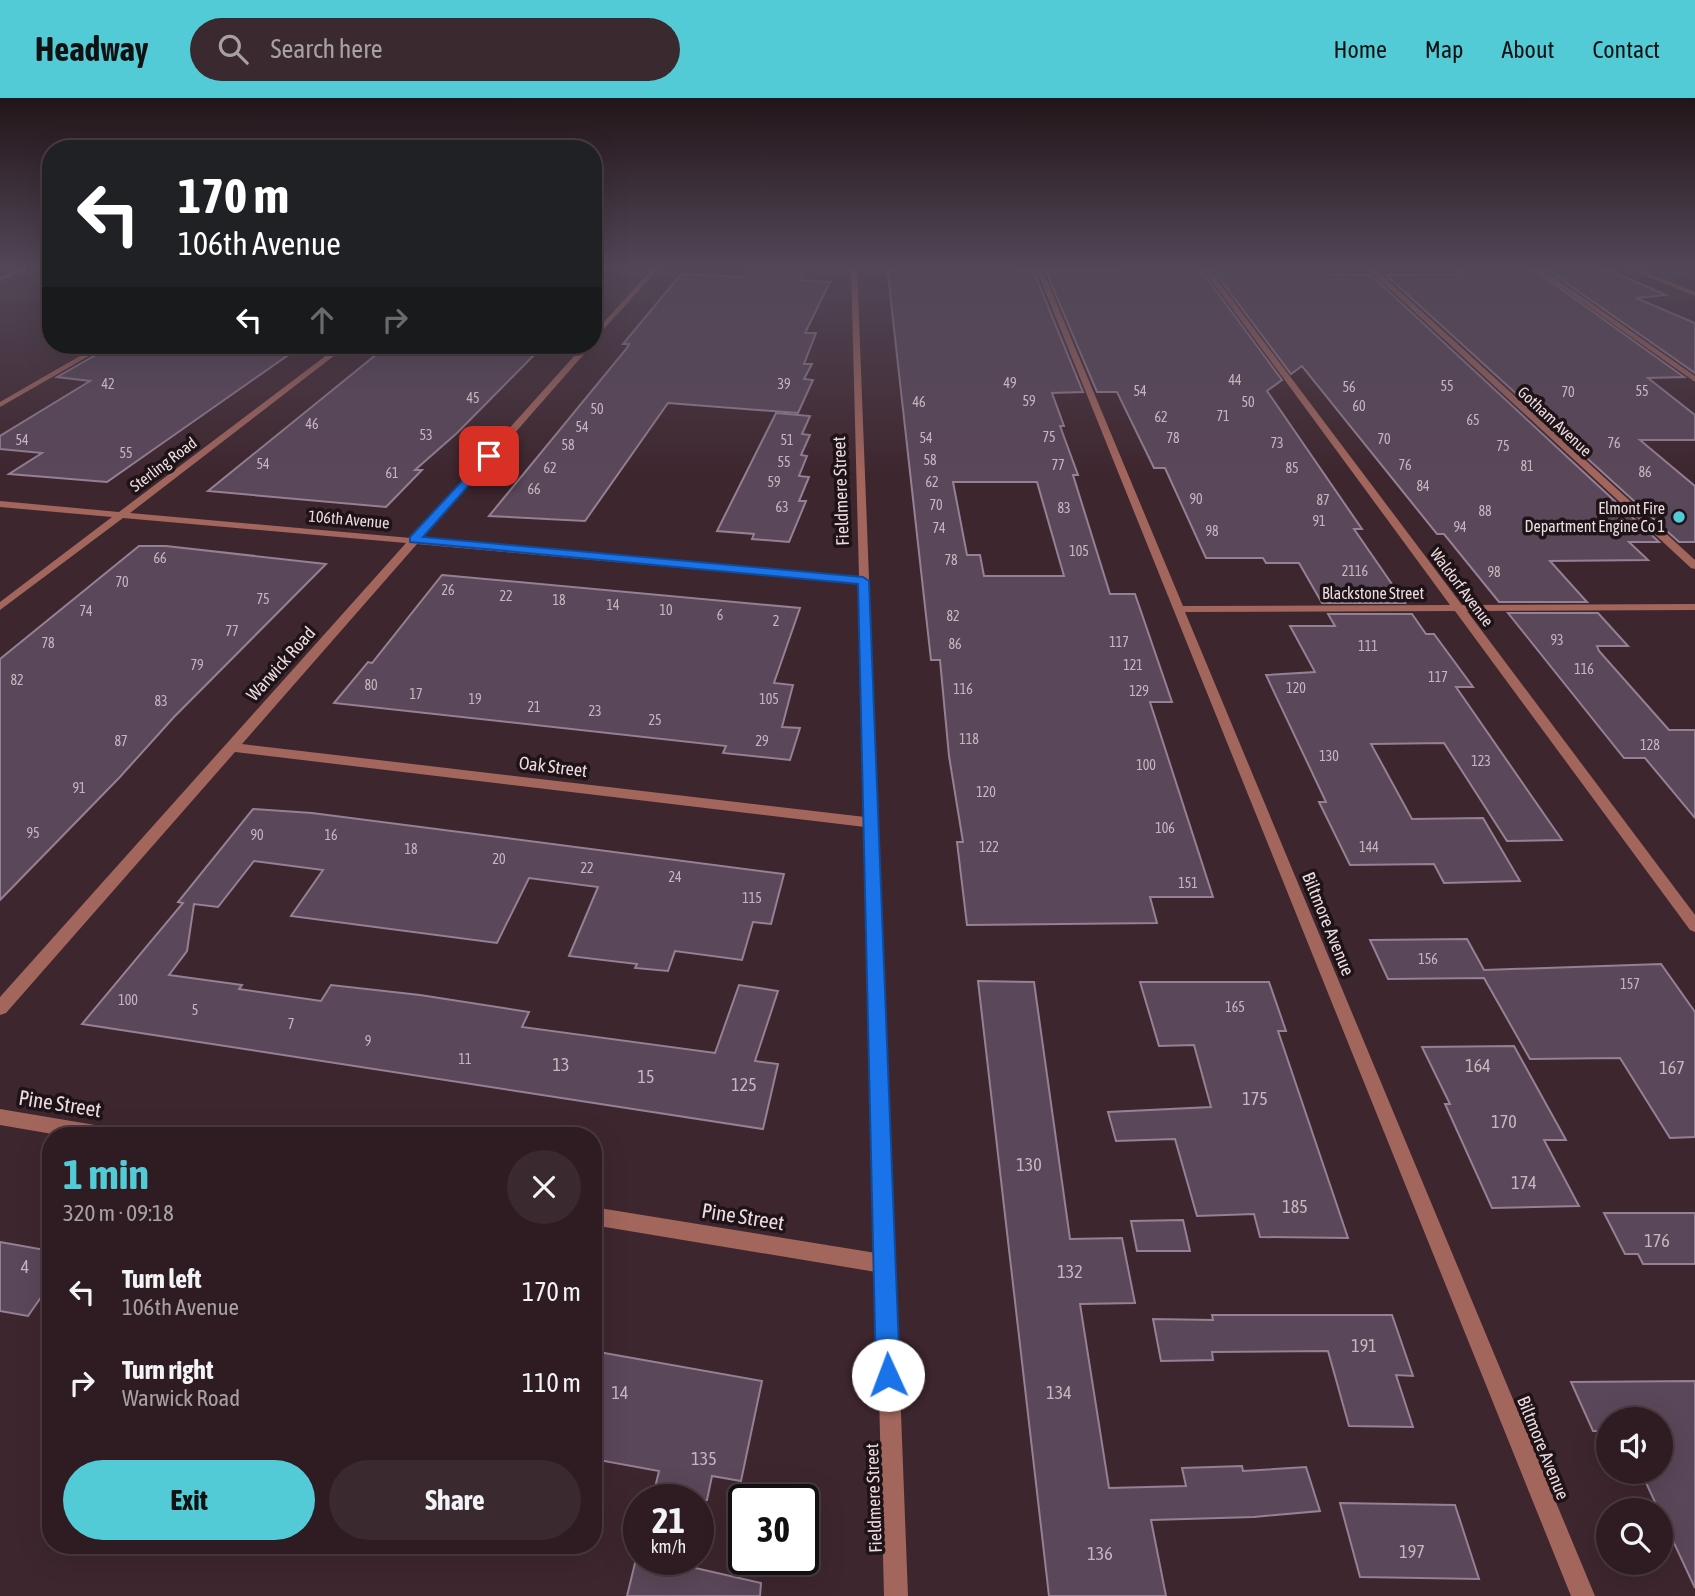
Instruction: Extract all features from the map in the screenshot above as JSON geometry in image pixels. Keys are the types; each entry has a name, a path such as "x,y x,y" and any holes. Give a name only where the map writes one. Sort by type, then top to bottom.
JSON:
{"street":[{"name":"Fieldmere Street","path":"856,336 896,1596"},
{"name":"Biltmore Avenue","path":"1066,336 1583,1596"},
{"name":"Waldorf Avenue","path":"1255,336 1695,926"},
{"name":"Gotham Avenue","path":"1444,336 1695,566"},
{"path":"1633,336 1695,380"},
{"path":"0,405 88,354"},
{"name":"Sterling Road","path":"0,607 332,354"},
{"name":"Warwick Road","path":"0,1008 580,354"},
{"name":"106th Avenue","path":"0,503 863,581"},
{"name":"Blackstone Street","path":"1178,610 1695,607"},
{"name":"Oak Street","path":"231,747 872,823"},
{"name":"Pine Street","path":"0,1117 59,1127"},
{"name":"Pine Street","path":"602,1217 884,1264"}],"building":[{"path":"630,336 815,336 804,364 812,364 804,379 813,380 798,413 668,403 585,521 489,516 629,344 623,344"},
{"path":"895,336 1060,336 1083,392 1052,393 1064,426 1060,426 1078,475 1073,475 1110,594 1135,594 1172,702 1150,702 1213,897 1150,897 1157,923 967,925 957,842 963,842 949,756 940,660 931,660","holes":["953,482 1037,482 1064,576 984,576 980,555 967,555"]},
{"path":"1073,336 1250,336 1282,380 1267,391 1362,529 1354,529 1405,603 1322,603 1299,563 1266,563 1263,558 1206,558 1165,468 1154,468 1117,392 1097,392"},
{"path":"1262,336 1437,336 1659,542 1629,542 1648,560 1550,561 1587,602 1499,602 1444,534 1437,534 1302,366 1291,374"},
{"path":"1453,336 1627,336 1684,377 1648,378 1695,415 1695,440 1640,440 1695,486 1695,542 1679,542"},
{"path":"1642,336 1695,336 1695,373"},
{"path":"97,354 290,354 107,482 9,474 42,453 0,449 0,436 90,381 57,377"},
{"path":"377,354 535,354 457,433 415,470 422,470 386,507 208,491"},
{"path":"776,413 810,416 802,434 810,435 801,455 807,456 799,476 809,477 799,501 806,501 789,542 752,539 754,534 717,531"},
{"path":"139,546 166,546 326,564 174,717 119,778 0,900 0,659"},
{"path":"442,575 800,608 774,683 793,685 782,727 800,728 790,760 723,753 726,746 334,703 368,662 372,663"},
{"path":"1508,613 1598,613 1628,646 1597,646 1599,651 1669,730 1695,730 1695,818 1645,758 1624,758"},
{"path":"1328,614 1412,614 1426,634 1434,634 1473,687 1456,687 1562,840 1507,841 1444,743 1371,744 1412,819 1483,818 1520,881 1444,883 1434,864 1350,865 1319,802 1326,802 1266,675 1315,672 1290,626 1335,626"},
{"path":"253,809 312,813 784,874 771,924 753,922 742,960 675,951 668,971 635,968 637,964 569,956 598,887 529,878 497,943 291,916 323,870 254,861 218,907 194,904 187,951 169,975 242,985 239,989 321,1001 331,985 420,995 529,1012 522,1027 715,1053 739,985 778,991 755,1061 778,1064 763,1129 82,1024 183,903 178,902"},
{"path":"1467,939 1484,970 1661,964 1695,1012 1695,1137 1670,1138 1620,1058 1530,1059 1484,978 1388,979 1370,940"},
{"path":"978,981 1034,982 1070,1239 1122,1238 1135,1303 1080,1304 1109,1488 1186,1486 1182,1468 1242,1466 1243,1471 1306,1467 1320,1511 1254,1517 1151,1520 1166,1596 1049,1596"},
{"path":"1140,982 1269,982 1286,1031 1278,1031 1348,1238 1260,1237 1254,1214 1197,1216 1175,1139 1116,1141 1108,1112 1211,1107 1194,1045 1159,1046"},
{"path":"1514,1046 1566,1140 1544,1140 1579,1206 1492,1208 1445,1104 1450,1104 1422,1047"},
{"path":"1604,1213 1695,1213 1695,1264 1643,1264 1638,1254 1625,1254"},
{"path":"1183,1220 1190,1251 1137,1251 1131,1221"},
{"path":"0,1242 42,1249 42,1296 28,1316 0,1311"},
{"path":"1212,1315 1392,1315 1413,1376 1396,1375 1413,1427 1349,1426 1328,1351 1212,1352 1213,1360 1161,1361 1153,1319 1213,1320"},
{"path":"602,1353 762,1381 741,1481 712,1476 710,1484 656,1484 659,1471 602,1461"},
{"path":"1695,1381 1695,1588 1673,1541 1673,1498 1653,1498 1647,1484 1673,1484 1673,1407 1596,1407 1596,1431 1593,1431 1571,1382"},
{"path":"1340,1503 1455,1505 1479,1579 1360,1577"},
{"path":"714,1572 761,1583 760,1596 627,1596 632,1575 714,1575"}],"place":[{"name":"Elmont Fire Department Engine Co 1","path":"1679,517"}],"route":[{"path":"489,456 414,540 863,581 888,1375"}]}
